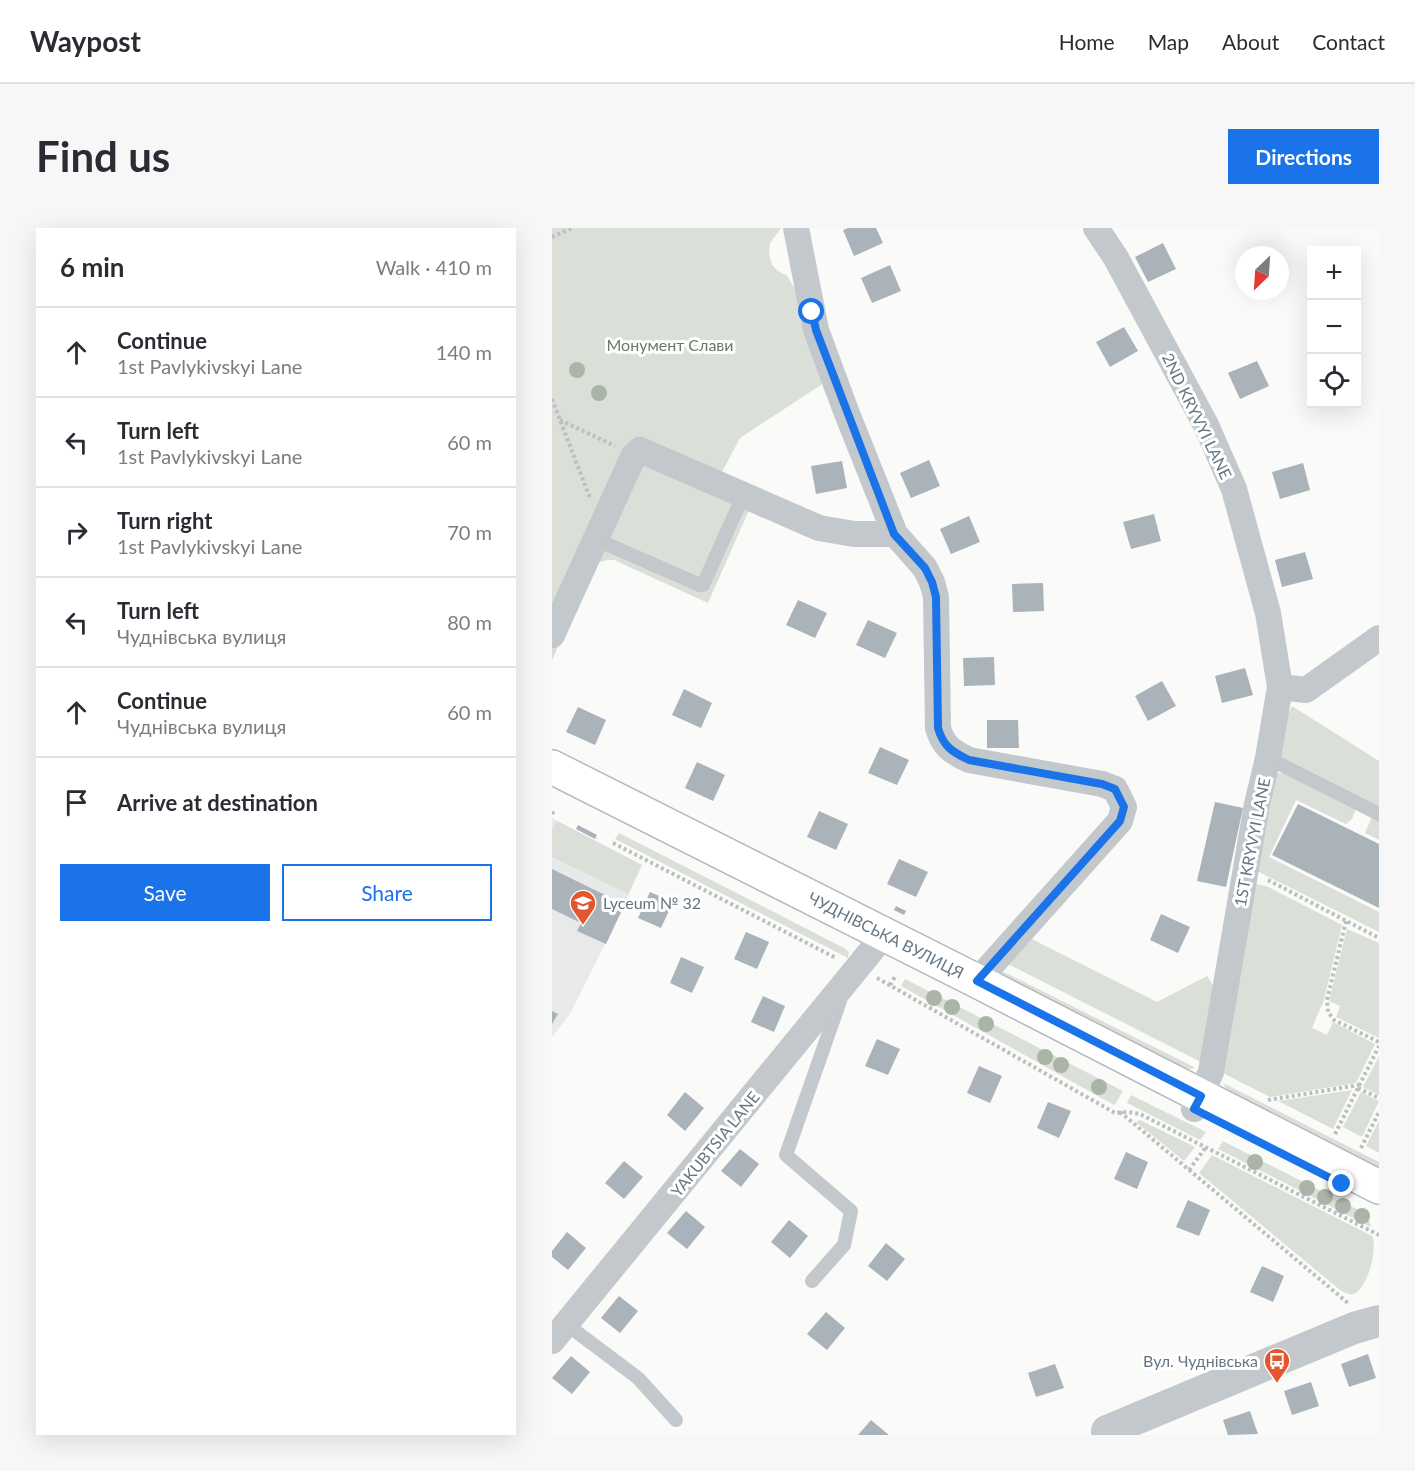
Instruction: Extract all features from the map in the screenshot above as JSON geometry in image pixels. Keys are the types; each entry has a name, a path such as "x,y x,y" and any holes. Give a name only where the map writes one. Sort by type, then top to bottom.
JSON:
{"main road":[{"name":"ЧУДНІВСЬКА ВУЛИЦЯ","path":"552,767 977,981 1379,1203"},
{"name":"ЧУДНІВСЬКА ВУЛИЦЯ","path":"553,802 875,961 1198,1103 1379,1188"}],"street":[{"path":"796,228 816,330 894,534 925,568 932,582 936,597 938,728 941,740 951,751 969,760 1102,784 1115,789 1124,807 1120,821 977,981"},
{"name":"2ND KRYVYI LANE","path":"1096,228 1116,258 1206,425 1233,489 1268,613 1280,687"},
{"path":"552,635 634,455 640,450 819,528 854,534 894,534"},
{"path":"1280,687 1306,690 1379,638"},
{"name":"1ST KRYVYI LANE","path":"1198,1103 1211,1072 1257,804 1268,758 1280,687"},
{"name":"YAKUBTSIA LANE","path":"557,1327 845,985 875,961"},
{"path":"1103,1434 1366,1314"}],"lane":[{"path":"598,533 703,585 743,496"},
{"path":"1268,758 1379,814"},
{"path":"812,1281 844,1245 851,1211 786,1155 845,985"},
{"path":"557,1327 638,1378 676,1420"}],"path":[{"path":"552,237 572,228"},
{"path":"552,399 598,533"},
{"path":"560,420 634,455"},
{"path":"613,843 840,960"},
{"path":"1245,876 1269,881 1379,938"},
{"path":"1335,1135 1379,1044 1334,1020 1328,1012 1327,1000 1346,921"},
{"path":"875,961 890,986 1115,1113 1140,1114 1379,1235"},
{"path":"890,986 896,975"},
{"path":"1267,1100 1359,1087 1379,1098"},
{"path":"1120,1112 1366,1314"},
{"path":"1361,1148 1379,1112"},
{"path":"1189,1170 1206,1147"}],"shaded area":[{"name":"Lyceum № 32","path":"552,818 642,865 570,1014 552,1037"}],"green space":[{"name":"Монумент Слави","path":"552,228 781,228 770,243 769,254 772,265 787,276 796,291 824,383 740,438 722,472 758,490 708,603 614,560 601,562 592,571 552,660"},
{"path":"1292,706 1379,761 1379,807 1277,755 1285,721"},
{"path":"1284,773 1356,809 1352,819 1346,824 1296,800 1269,857 1379,912 1379,932 1257,871 1275,775"},
{"path":"1372,817 1379,820 1379,840 1365,833"},
{"path":"557,821 642,865 628,894 552,857 552,830"},
{"path":"619,833 846,949 849,953 848,958 615,839"},
{"path":"1254,885 1268,887 1342,925 1324,1000 1312,1028 1327,1035 1333,1022 1375,1044 1356,1083 1270,1097 1223,1073"},
{"path":"1347,929 1379,943 1379,1038 1336,1017 1340,1006 1329,1001"},
{"path":"1024,935 1157,1002 1207,976 1214,987 1201,1062 1002,961"},
{"path":"996,968 1195,1068 1185,1070 1001,978"},
{"path":"905,979 1123,1091 1114,1105 901,986"},
{"path":"1379,1056 1379,1095 1363,1087"},
{"path":"1223,1083 1379,1162 1379,1171 1229,1094"},
{"path":"1352,1090 1333,1129 1278,1101"},
{"path":"1361,1092 1379,1101 1362,1137 1343,1127"},
{"path":"1131,1095 1206,1132 1200,1140 1127,1103"},
{"path":"1140,1120 1195,1147 1184,1161 1136,1122"},
{"path":"1379,1121 1379,1153 1366,1146"},
{"path":"1223,1141 1368,1215 1371,1227 1218,1149"},
{"path":"1212,1155 1372,1236 1373,1258 1364,1284 1359,1290 1354,1294 1347,1294 1340,1290 1199,1173"}],"building":[{"path":"876,228 883,243 854,256 843,230"},
{"path":"1163,243 1176,269 1148,282 1135,257"},
{"path":"890,265 901,291 872,303 861,278"},
{"path":"1124,327 1138,351 1110,367 1096,342"},
{"path":"1257,361 1269,386 1240,399 1228,373"},
{"path":"929,460 940,486 911,498 900,473"},
{"path":"842,461 847,488 816,494 811,466"},
{"path":"1303,463 1310,490 1280,499 1272,472"},
{"path":"1154,514 1161,541 1131,549 1123,522"},
{"path":"969,516 980,542 951,554 940,529"},
{"path":"1305,552 1313,579 1282,587 1275,560"},
{"path":"1043,583 1044,611 1013,612 1012,584"},
{"path":"798,600 827,613 815,638 786,625"},
{"path":"868,620 897,633 885,658 856,645"},
{"path":"994,657 995,685 964,686 963,658"},
{"path":"1245,668 1253,695 1222,703 1215,676"},
{"path":"1162,681 1176,706 1148,721 1135,696"},
{"path":"684,689 712,703 701,728 672,715"},
{"path":"578,707 606,720 595,745 566,732"},
{"path":"987,720 1018,720 1019,748 987,748"},
{"path":"880,747 909,760 897,785 868,773"},
{"path":"697,762 725,775 713,801 685,788"},
{"path":"1215,802 1243,808 1226,887 1197,881"},
{"path":"1298,804 1379,844 1379,908 1272,855"},
{"path":"819,811 848,824 836,850 807,837"},
{"path":"578,825 597,835 595,839 576,829"},
{"path":"899,859 928,872 916,897 887,884"},
{"path":"552,869 605,895 603,899 623,908 606,944 577,931 581,923 552,909"},
{"path":"650,892 673,902 661,928 638,918"},
{"path":"896,906 906,911 904,915 894,910"},
{"path":"1161,914 1190,927 1178,953 1150,940"},
{"path":"746,932 769,942 757,969 734,959"},
{"path":"681,957 704,967 692,993 670,983"},
{"path":"763,996 785,1006 774,1032 751,1022"},
{"path":"552,1011 558,1014 552,1024"},
{"path":"877,1039 900,1049 888,1075 865,1066"},
{"path":"979,1066 1002,1076 990,1103 967,1093"},
{"path":"685,1092 704,1108 685,1131 667,1115"},
{"path":"1048,1102 1071,1111 1059,1138 1037,1128"},
{"path":"740,1149 759,1164 741,1187 721,1171"},
{"path":"1126,1152 1148,1162 1137,1189 1114,1179"},
{"path":"624,1161 643,1177 624,1199 605,1183"},
{"path":"1188,1200 1210,1210 1199,1236 1176,1227"},
{"path":"686,1211 705,1227 687,1249 667,1233"},
{"path":"789,1220 808,1236 790,1258 771,1242"},
{"path":"567,1232 586,1248 568,1270 552,1257 552,1251"},
{"path":"886,1243 905,1259 887,1281 868,1266"},
{"path":"1262,1266 1284,1276 1273,1302 1250,1292"},
{"path":"619,1296 638,1311 620,1333 601,1318"},
{"path":"826,1312 845,1328 827,1350 807,1334"},
{"path":"1368,1354 1376,1378 1349,1387 1341,1364"},
{"path":"571,1356 590,1372 572,1394 552,1378"},
{"path":"1055,1364 1064,1388 1036,1397 1028,1373"},
{"path":"1311,1382 1319,1406 1292,1415 1284,1391"},
{"path":"1250,1411 1258,1434 1228,1435 1223,1420"},
{"path":"871,1420 889,1435 858,1435"}],"place":[{"name":"Lyceum № 32","path":"583,926"},
{"name":"Вул. Чуднівська","path":"1277,1384"}],"route":[{"path":"812,312 816,330 894,534 925,568 932,582 936,597 938,728 941,740 951,751 969,760 1102,784 1115,789 1124,807 1120,821 977,981 1201,1096 1194,1109 1342,1184"}]}
